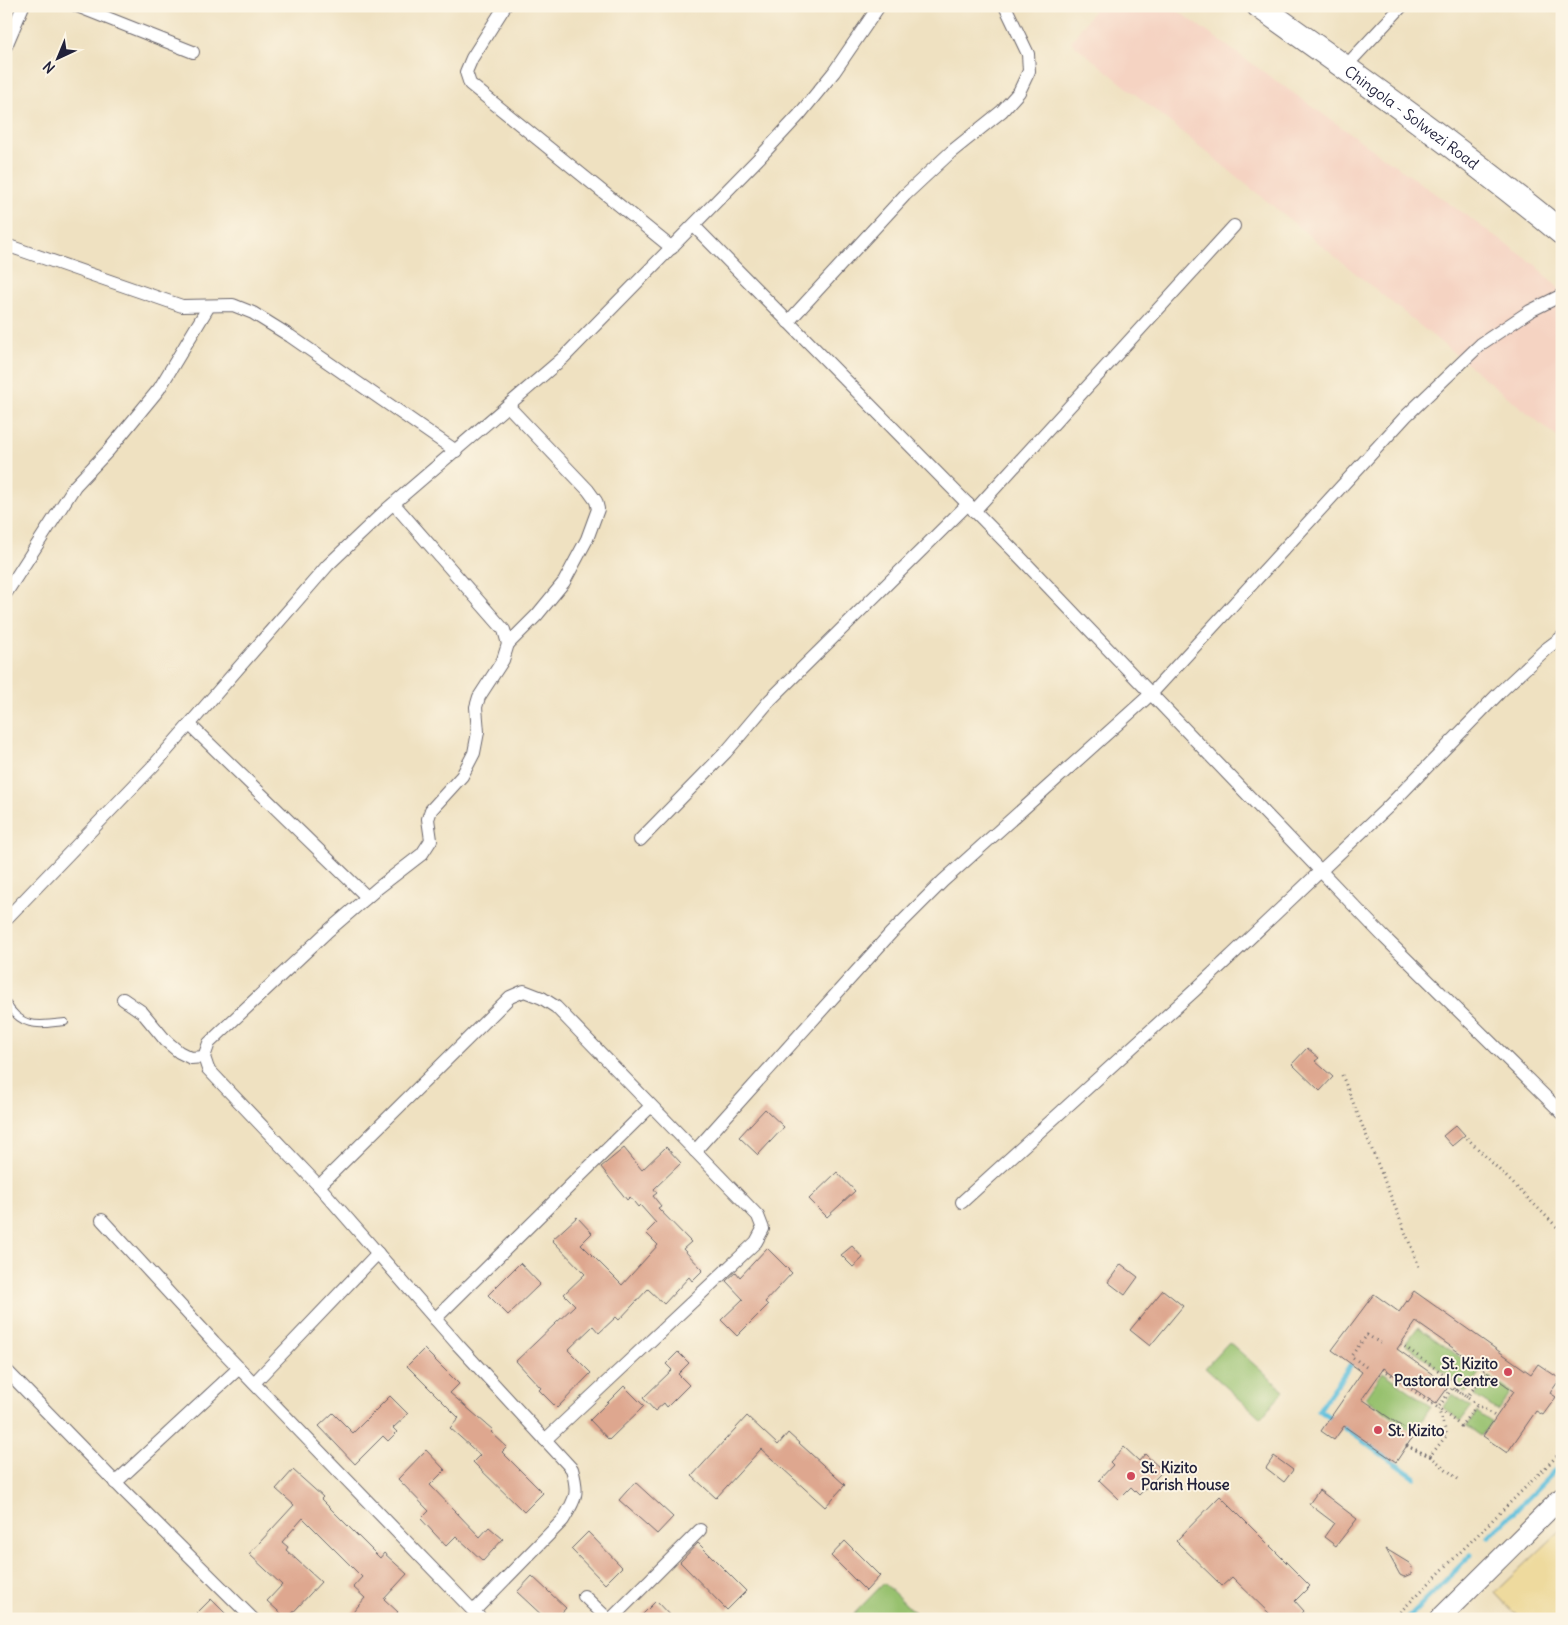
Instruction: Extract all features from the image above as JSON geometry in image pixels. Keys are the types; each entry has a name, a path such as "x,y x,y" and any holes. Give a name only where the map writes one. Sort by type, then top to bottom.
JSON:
{"highway":[{"name":"Chingola - Solwezi Road","path":"1258,6 1440,137 1562,232"}],"main road":[{"path":"1439,1619 1562,1497"}],"street":[{"path":"6,46 23,6"},
{"path":"77,6 194,52"},
{"path":"505,6 472,58 466,72 470,84 672,248"},
{"path":"6,919 136,785 328,565 394,504 563,358 694,226 799,115 834,72 879,6"},
{"path":"788,322 905,195 950,152 1002,111 1019,92 1029,71 1028,54 1005,6"},
{"path":"1345,67 1402,6"},
{"path":"694,226 971,508 1383,936 1562,1113"},
{"path":"640,840 726,752 770,700 971,508 1234,226"},
{"path":"6,245 182,306 233,305 253,313 290,336 456,451"},
{"path":"695,1151 891,933 936,888 1151,694 1406,416 1482,344 1530,311 1562,295"},
{"path":"6,593 75,486 108,451 159,389 209,306"},
{"path":"102,1220 240,1368 477,1615 562,1520 574,1502 577,1487 572,1469 435,1319 319,1186 208,1069 204,1057 209,1043 328,931 367,897 422,854 431,840 428,819 432,810 462,776 474,753 478,732 476,707 479,697 503,660 508,644 538,615 564,582 587,539 598,509 596,501 588,490 508,406"},
{"path":"394,504 504,630 508,644"},
{"path":"962,1202 1194,991 1387,808 1500,693 1546,649 1562,637"},
{"path":"190,725 367,897"},
{"path":"319,1186 510,997 524,991 542,998 556,1007 758,1216 763,1229 756,1242 545,1440"},
{"path":"124,1000 142,1012 166,1041 179,1052 191,1058 204,1057"},
{"path":"435,1319 651,1106"},
{"path":"254,1382 378,1253"},
{"path":"116,1482 240,1368"},
{"path":"8,1375 253,1619"},
{"path":"584,1596 609,1619 700,1530"}],"lane":[{"path":"6,1002 10,1009 22,1020 38,1025 65,1022"}],"path":[{"path":"1342,1075 1420,1269"},
{"path":"1467,1138 1562,1232"},
{"path":"1366,1367 1351,1356 1367,1335 1382,1344"},
{"path":"1401,1344 1456,1383 1438,1408"},
{"path":"1383,1370 1461,1426 1478,1404"},
{"path":"1453,1388 1467,1397 1484,1373"},
{"path":"1453,1388 1496,1417"},
{"path":"1430,1456 1447,1435 1438,1408"},
{"path":"1430,1456 1407,1446 1408,1447 1430,1456 1458,1479"},
{"path":"1393,1619 1562,1451"}],"shaded area":[{"path":"1097,6 1171,6 1537,266 1562,292 1562,441 1071,42"}],"green space":[{"path":"1418,1327 1481,1372 1466,1393 1458,1387 1460,1384 1405,1344"},
{"path":"1229,1342 1284,1391 1261,1418 1205,1368"},
{"path":"1383,1372 1431,1406 1413,1432 1365,1398"},
{"path":"1489,1377 1511,1392 1498,1411 1475,1396"},
{"path":"1453,1394 1471,1407 1461,1421 1443,1408"},
{"path":"1477,1412 1491,1422 1481,1436 1467,1426"},
{"path":"884,1583 921,1619 849,1619"}],"sand":[{"path":"1562,1529 1562,1619 1520,1619 1495,1593"}],"building":[{"path":"1307,1048 1319,1058 1315,1061 1333,1077 1320,1091 1292,1064"},
{"path":"765,1109 784,1127 758,1155 739,1137"},
{"path":"1456,1125 1465,1135 1452,1146 1443,1136"},
{"path":"666,1147 681,1163 654,1189 657,1193 653,1196 661,1206 658,1208 691,1242 683,1249 703,1270 692,1281 689,1277 664,1304 648,1289 619,1320 616,1317 599,1333 593,1326 568,1350 591,1373 557,1408 539,1390 541,1388 516,1361 575,1305 564,1294 585,1274 552,1240 577,1217 592,1233 581,1244 622,1285 658,1245 646,1233 656,1223 630,1197 627,1200 601,1167 624,1148 642,1170"},
{"path":"837,1172 855,1191 827,1217 809,1199"},
{"path":"852,1246 863,1258 853,1267 841,1255"},
{"path":"767,1248 792,1273 765,1302 768,1305 737,1336 721,1320 743,1299 726,1281 736,1272 740,1277"},
{"path":"520,1263 540,1284 508,1315 488,1295"},
{"path":"1121,1264 1138,1277 1125,1295 1108,1282"},
{"path":"1163,1290 1183,1306 1150,1346 1130,1330"},
{"name":"St. Kizito Pastoral Centre","path":"1414,1291 1531,1374 1538,1364 1560,1379 1550,1393 1556,1397 1543,1415 1536,1411 1507,1453 1483,1436 1514,1391 1416,1322 1397,1349 1449,1386 1436,1404 1384,1368 1362,1399 1414,1435 1396,1462 1344,1426 1334,1440 1321,1431 1362,1372 1332,1350 1374,1294 1399,1312"},
{"path":"424,1349 459,1384 450,1393 493,1430 491,1432 507,1447 502,1452 543,1493 524,1512 473,1462 480,1455 450,1428 459,1418 407,1366"},
{"path":"678,1352 689,1363 678,1374 689,1385 667,1407 664,1403 655,1411 643,1398 672,1370 666,1364"},
{"path":"624,1386 644,1406 609,1440 590,1420"},
{"path":"390,1396 408,1414 393,1428 397,1432 388,1441 383,1436 355,1464 319,1426 333,1413 353,1433"},
{"path":"747,1416 778,1445 788,1433 845,1485 825,1507 761,1449 716,1498 692,1476"},
{"name":"St. Kizito Parish House","path":"1124,1447 1139,1461 1145,1454 1163,1471 1139,1495 1131,1487 1119,1499 1099,1480 1113,1465 1110,1462"},
{"path":"426,1450 445,1470 430,1485 480,1537 489,1527 503,1539 483,1561 456,1536 446,1546 421,1519 429,1511 398,1479"},
{"path":"1274,1456 1293,1470 1284,1482 1266,1468"},
{"path":"293,1470 323,1497 321,1499 380,1558 384,1553 407,1574 384,1599 398,1612 391,1619 347,1619 365,1598 353,1587 362,1577 303,1518 282,1542 288,1547 286,1550 321,1582 287,1619 267,1601 282,1585 249,1554 294,1505 276,1489"},
{"path":"635,1482 673,1517 657,1534 619,1500"},
{"path":"1319,1490 1357,1519 1336,1546 1324,1537 1334,1523 1309,1504"},
{"path":"1220,1496 1310,1586 1295,1601 1304,1611 1297,1619 1275,1619 1232,1577 1222,1586 1176,1541"},
{"path":"588,1532 622,1567 605,1584 571,1549"},
{"path":"845,1541 880,1576 866,1591 831,1556"},
{"path":"698,1543 746,1591 727,1610 680,1562"},
{"path":"1386,1549 1409,1563 1412,1567 1411,1574 1404,1577 1400,1575"},
{"path":"532,1576 566,1608 556,1619 546,1619 517,1592"},
{"path":"211,1599 231,1619 191,1619"},
{"path":"656,1601 673,1619 638,1619"}],"waterway":[{"path":"1354,1360 1319,1410 1414,1477"},
{"path":"1489,1537 1562,1464"},
{"path":"1407,1619 1471,1555"}],"place":[{"name":"St. Kizito Pastoral Centre","path":"1508,1372"},
{"name":"St. Kizito","path":"1378,1430"},
{"name":"St. Kizito Parish House","path":"1131,1476"}]}
